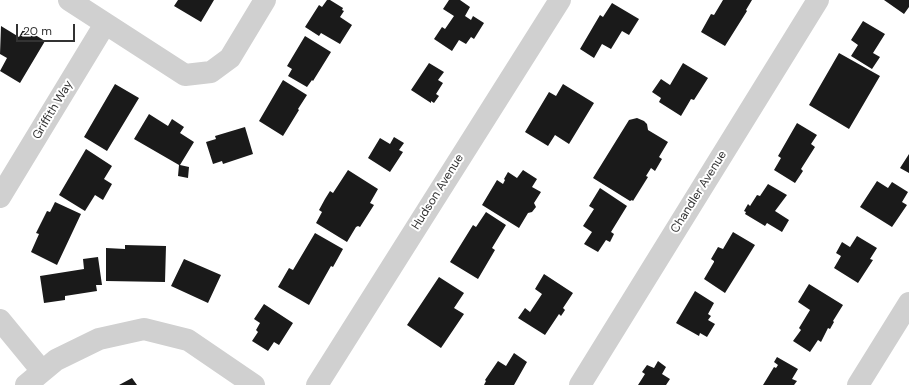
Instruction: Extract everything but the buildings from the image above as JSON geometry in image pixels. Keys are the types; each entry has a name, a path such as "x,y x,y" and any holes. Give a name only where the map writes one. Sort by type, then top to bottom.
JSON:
{"street":[{"path":"69,0 185,75 211,72 230,58 265,0"},
{"name":"Hudson Avenue","path":"317,385 560,0"},
{"name":"Chandler Avenue","path":"580,385 818,0"},
{"name":"Griffith Way","path":"0,197 105,24"},
{"path":"858,385 909,303"},
{"path":"0,320 42,371"},
{"path":"26,385 56,360 99,339 144,330 188,340 254,385"}]}
